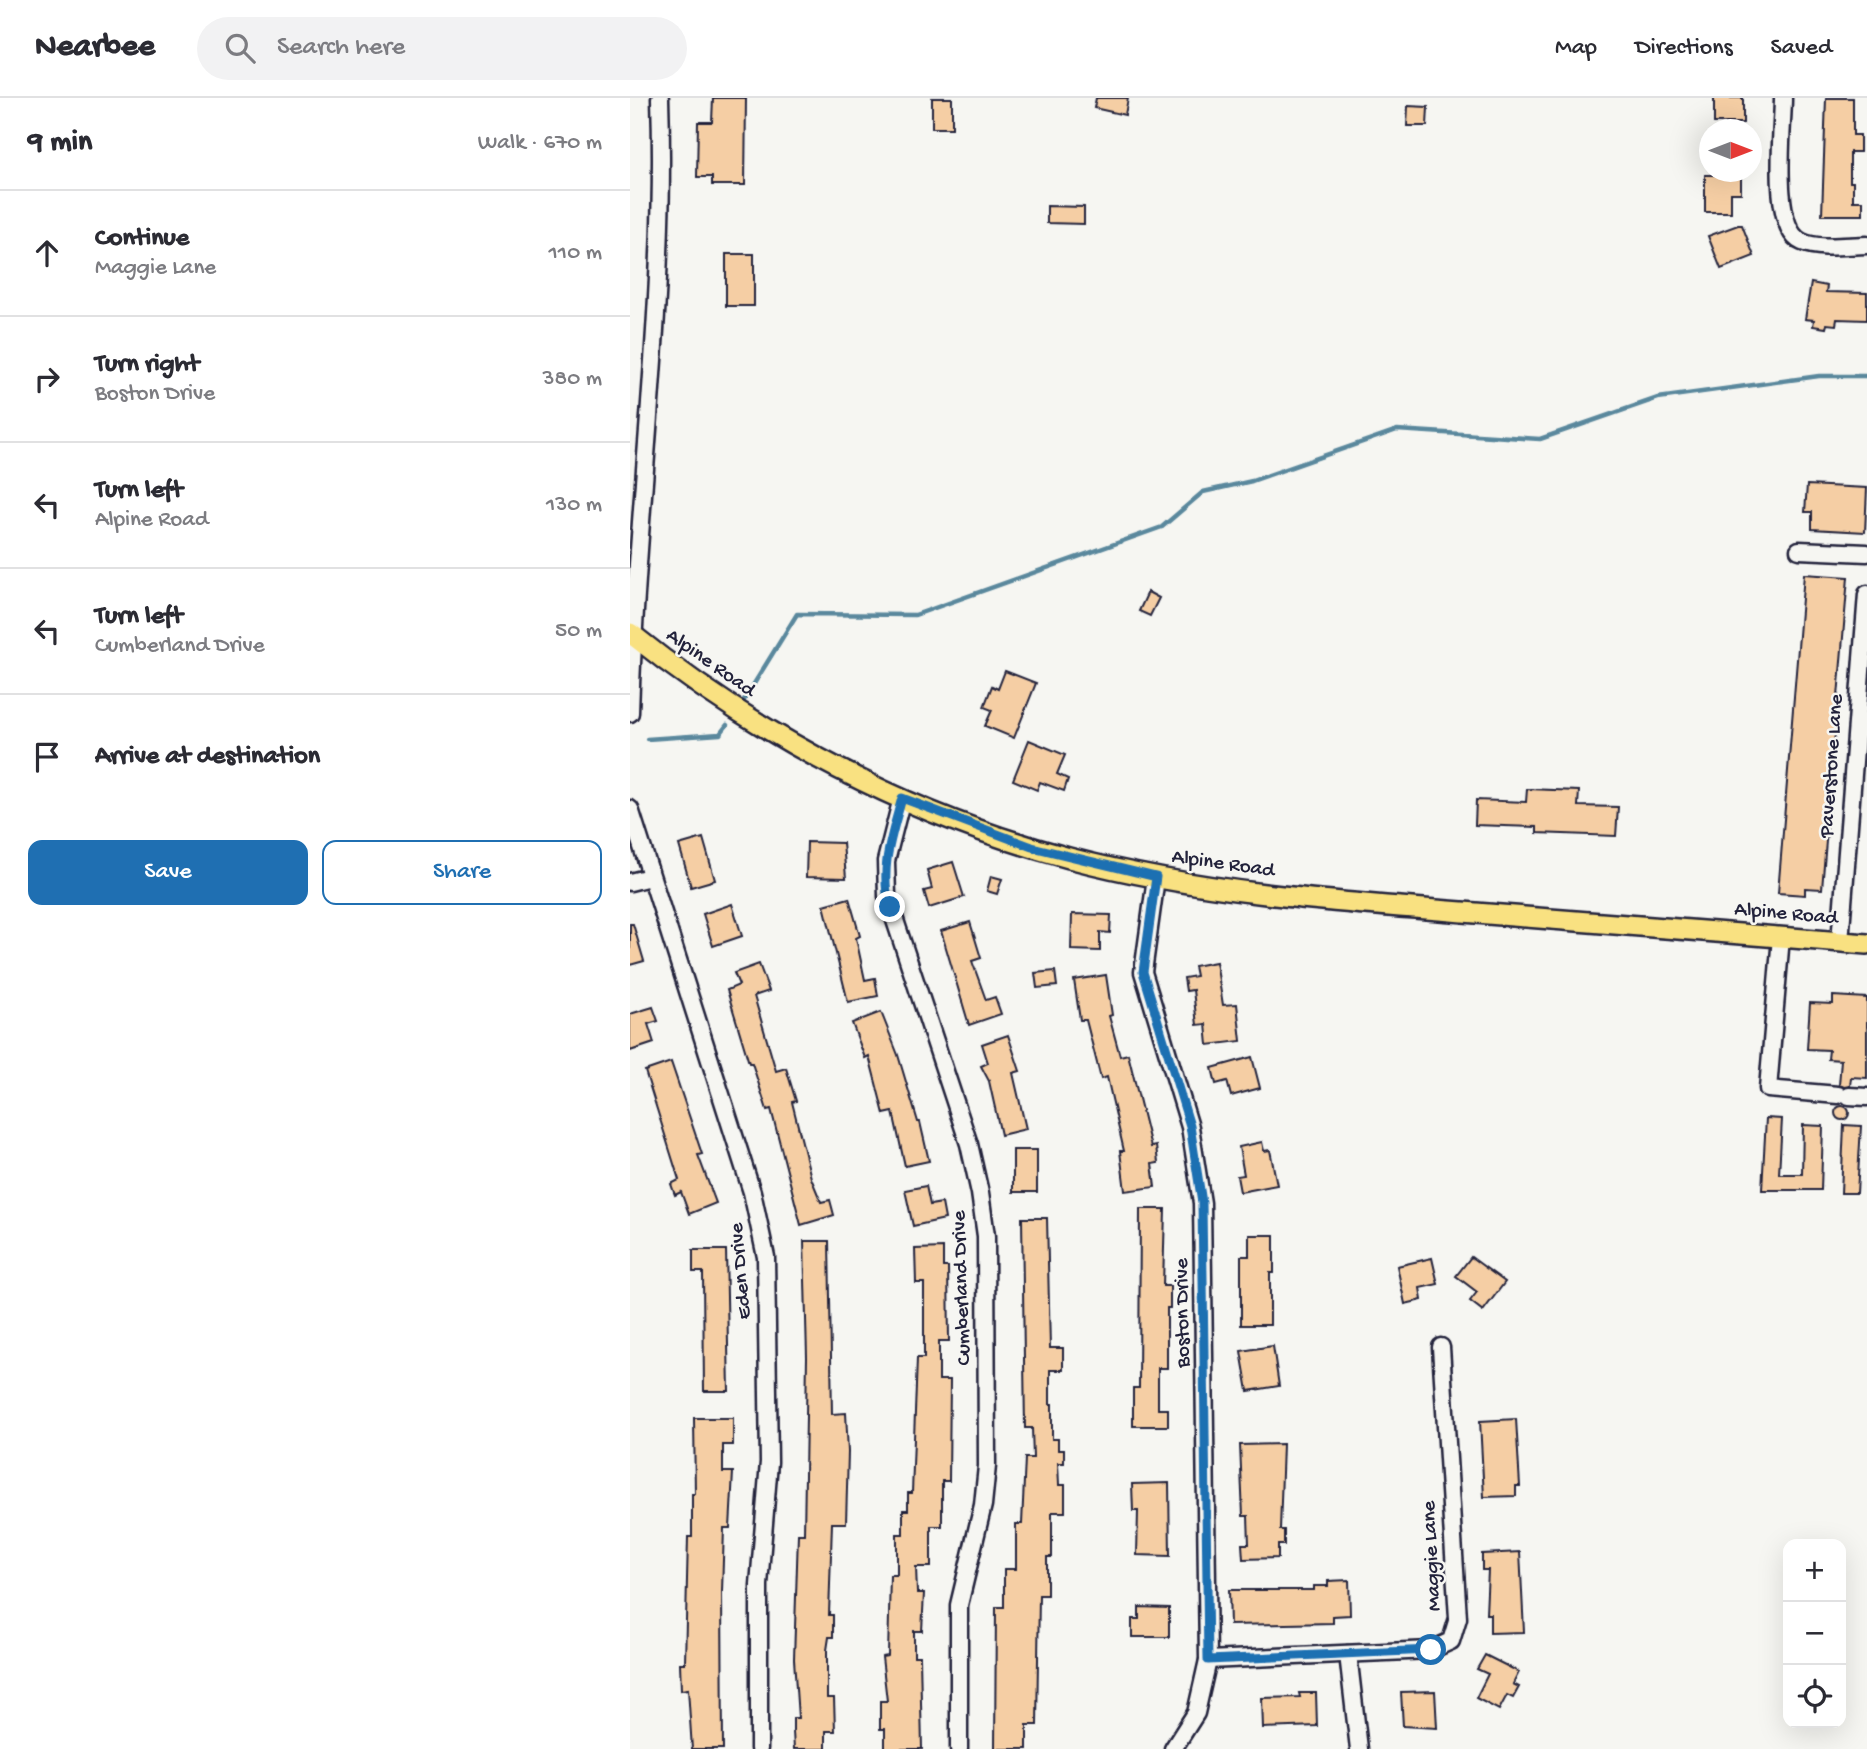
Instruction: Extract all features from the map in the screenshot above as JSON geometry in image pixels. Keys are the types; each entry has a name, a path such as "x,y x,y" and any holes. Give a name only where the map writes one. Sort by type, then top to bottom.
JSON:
{"main road":[{"name":"Alpine Road","path":"631,634 747,718 795,746 902,798 1044,850 1156,877 1298,898 1867,944"}],"street":[{"path":"630,713 631,634 659,255 660,98"},
{"path":"1783,98 1782,200 1786,225 1796,238 1808,244 1867,245"},
{"path":"1799,550 1867,553"},
{"name":"Paverstone Lane","path":"1840,942 1867,594"},
{"name":"Cumberland Drive","path":"902,798 886,861 887,896 969,1144 981,1193 986,1236 988,1466 983,1506 959,1605 959,1749"},
{"name":"Eden Drive","path":"630,809 752,1192 765,1244 769,1471 759,1585 759,1749"},
{"path":"630,882 650,877"},
{"name":"Boston Drive","path":"1156,877 1143,972 1190,1126 1202,1203 1208,1660 1196,1713 1173,1749"},
{"path":"1781,937 1768,1089 1867,1097"},
{"name":"Maggie Lane","path":"1208,1660 1439,1649 1455,1634 1458,1618 1441,1348"},
{"path":"1348,1654 1359,1749"}],"building":[{"path":"713,98 746,98 745,185 712,185 712,177 697,177 698,122 712,122"},
{"path":"932,98 952,98 952,128 932,128"},
{"path":"1096,98 1128,98 1125,115 1094,108"},
{"path":"1714,98 1743,98 1743,119 1714,119"},
{"path":"1826,98 1853,98 1853,135 1860,135 1860,152 1850,152 1850,182 1853,182 1853,201 1863,201 1863,215 1822,215"},
{"path":"1408,106 1428,107 1427,126 1407,126"},
{"path":"1705,182 1741,182 1741,193 1731,193 1731,212 1705,212"},
{"path":"1047,206 1084,207 1084,224 1047,223"},
{"path":"1742,225 1754,256 1721,269 1708,236"},
{"path":"726,254 754,254 754,306 726,306"},
{"path":"1811,283 1827,286 1826,292 1867,293 1867,320 1837,319 1836,325 1827,324 1826,328 1813,326 1814,320 1805,319"},
{"path":"1807,485 1867,488 1865,532 1812,529 1812,512 1805,512"},
{"path":"1804,574 1848,577 1822,889 1805,888 1805,895 1778,893"},
{"path":"1148,592 1159,598 1150,616 1139,611"},
{"path":"1005,671 1036,683 1014,738 985,726 992,710 984,707 992,686 998,689"},
{"path":"1029,740 1065,755 1057,774 1068,779 1064,791 1040,782 1037,790 1013,780"},
{"path":"1527,789 1579,791 1578,806 1618,807 1616,836 1537,833 1537,827 1475,825 1476,800 1526,802"},
{"path":"703,838 715,880 691,887 679,845"},
{"path":"807,842 843,843 846,878 806,877"},
{"path":"953,862 964,897 929,908 924,891 932,889 927,870"},
{"path":"991,876 1002,879 997,894 987,891"},
{"path":"849,898 860,936 856,938 865,980 875,978 878,996 848,1002 824,905"},
{"path":"732,904 742,936 713,946 703,914"},
{"path":"1072,914 1111,915 1110,933 1100,932 1100,951 1071,950"},
{"path":"970,922 981,958 972,961 986,1000 995,997 1001,1014 969,1025 941,931"},
{"path":"630,924 633,924 644,961 630,965"},
{"path":"1216,962 1223,1005 1237,1004 1241,1041 1208,1045 1206,1024 1197,1025 1193,990 1186,991 1184,978 1196,976 1194,966"},
{"path":"759,964 769,991 754,996 776,1071 786,1068 796,1101 792,1102 811,1178 821,1202 830,1200 834,1215 801,1225 771,1109 767,1110 752,1063 749,1063 727,990 739,985 734,973"},
{"path":"1055,971 1057,986 1037,988 1035,973"},
{"path":"1106,975 1112,1015 1109,1016 1120,1056 1128,1054 1151,1147 1156,1146 1158,1163 1152,1164 1155,1187 1125,1191 1120,1151 1124,1151 1107,1077 1101,1079 1086,1020 1080,1020 1074,980"},
{"path":"1833,996 1867,998 1867,1078 1851,1077 1850,1086 1844,1087 1839,1085 1841,1060 1828,1059 1829,1050 1807,1049 1810,1003 1833,1004"},
{"path":"653,1007 658,1021 648,1024 654,1043 630,1051 630,1014"},
{"path":"881,1012 920,1122 929,1161 905,1166 893,1112 884,1114 869,1056 865,1058 852,1023"},
{"path":"1008,1035 1020,1071 1013,1073 1026,1129 1001,1135 989,1081 981,1066 988,1063 982,1044"},
{"path":"1252,1057 1260,1088 1231,1096 1227,1081 1216,1084 1212,1068"},
{"path":"671,1062 702,1154 698,1155 716,1203 689,1214 681,1192 675,1195 671,1184 679,1180 645,1071"},
{"path":"1839,1106 1845,1106 1849,1113 1845,1120 1839,1120 1835,1116 1835,1110"},
{"path":"1766,1118 1782,1119 1779,1174 1802,1174 1803,1125 1823,1126 1821,1190 1762,1190"},
{"path":"1844,1125 1861,1126 1857,1193 1841,1193"},
{"path":"1262,1142 1264,1151 1270,1150 1277,1185 1240,1192 1237,1176 1244,1175 1239,1147"},
{"path":"1013,1150 1037,1150 1037,1192 1013,1192"},
{"path":"926,1186 930,1205 942,1203 945,1219 913,1226 905,1190"},
{"path":"1140,1209 1165,1209 1163,1286 1170,1286 1170,1308 1167,1308 1167,1368 1158,1368 1158,1409 1168,1409 1168,1426 1133,1426 1133,1388 1139,1388"},
{"path":"1022,1218 1047,1218 1050,1348 1063,1348 1063,1370 1050,1370 1052,1439 1058,1439 1058,1450 1064,1450 1064,1463 1058,1463 1059,1485 1065,1485 1065,1512 1052,1512 1052,1557 1047,1557 1047,1595 1039,1595 1037,1725 1027,1725 1027,1749 995,1749 996,1607 1004,1607 1004,1569 1016,1569 1016,1524 1022,1524 1025,1458 1033,1458 1032,1428 1025,1428"},
{"path":"1249,1235 1274,1235 1274,1273 1270,1273 1270,1325 1241,1325 1241,1256 1249,1256"},
{"path":"804,1241 829,1241 832,1414 846,1413 848,1452 846,1523 832,1523 829,1615 833,1615 833,1637 829,1637 827,1650 827,1698 834,1698 835,1731 826,1731 826,1749 794,1749 793,1731 793,1718 798,1718 794,1659 798,1534 804,1534 807,1357"},
{"path":"943,1248 943,1267 948,1267 949,1341 939,1341 939,1380 950,1380 949,1481 942,1481 942,1526 931,1526 931,1567 916,1567 917,1593 924,1593 922,1631 914,1631 914,1656 920,1656 922,1749 885,1749 885,1729 880,1729 880,1701 887,1701 882,1657 888,1656 890,1575 897,1575 897,1534 903,1534 903,1510 908,1510 908,1493 912,1493 917,1358 924,1358 924,1283 916,1283 915,1249"},
{"path":"693,1250 726,1250 729,1391 704,1391 703,1272 693,1272"},
{"path":"1471,1257 1505,1282 1483,1311 1470,1301 1477,1292 1456,1276"},
{"path":"1432,1258 1438,1284 1420,1288 1422,1300 1405,1304 1397,1266"},
{"path":"1273,1346 1279,1386 1248,1391 1241,1351"},
{"path":"694,1418 733,1418 733,1445 723,1445 723,1472 733,1472 730,1528 724,1528 723,1749 692,1749 688,1689 681,1690 680,1663 685,1663 688,1537 692,1537 692,1494 695,1494"},
{"path":"1516,1419 1520,1486 1516,1486 1516,1496 1484,1497 1480,1421"},
{"path":"1283,1444 1280,1530 1284,1530 1284,1545 1278,1545 1278,1558 1243,1559 1242,1544 1249,1544 1248,1516 1243,1516 1240,1445"},
{"path":"1169,1483 1170,1556 1137,1555 1138,1511 1133,1511 1132,1484"},
{"path":"1520,1552 1524,1632 1490,1633 1490,1614 1486,1614 1488,1570 1482,1570 1482,1554"},
{"path":"1349,1580 1350,1615 1333,1616 1333,1623 1230,1625 1229,1590 1314,1590 1314,1586 1328,1586 1328,1581"},
{"path":"1139,1607 1169,1608 1169,1637 1132,1637 1132,1619 1139,1619"},
{"path":"1485,1655 1519,1672 1513,1684 1519,1687 1513,1698 1507,1695 1499,1710 1476,1698 1488,1674 1477,1669"},
{"path":"1435,1691 1437,1728 1403,1726 1401,1692"},
{"path":"1299,1693 1316,1693 1317,1726 1263,1728 1262,1698 1300,1697"}],"waterway":[{"path":"744,700 797,614 915,615 1162,527 1203,492 1252,481 1397,430 1540,439 1658,398 1819,376 1867,376"},
{"path":"647,739 720,734 727,725"}],"route":[{"path":"890,907 885,877 886,861 902,798 1032,847 1156,877 1142,964 1144,982 1190,1126 1200,1178 1205,1238 1208,1660 1431,1650"}]}
